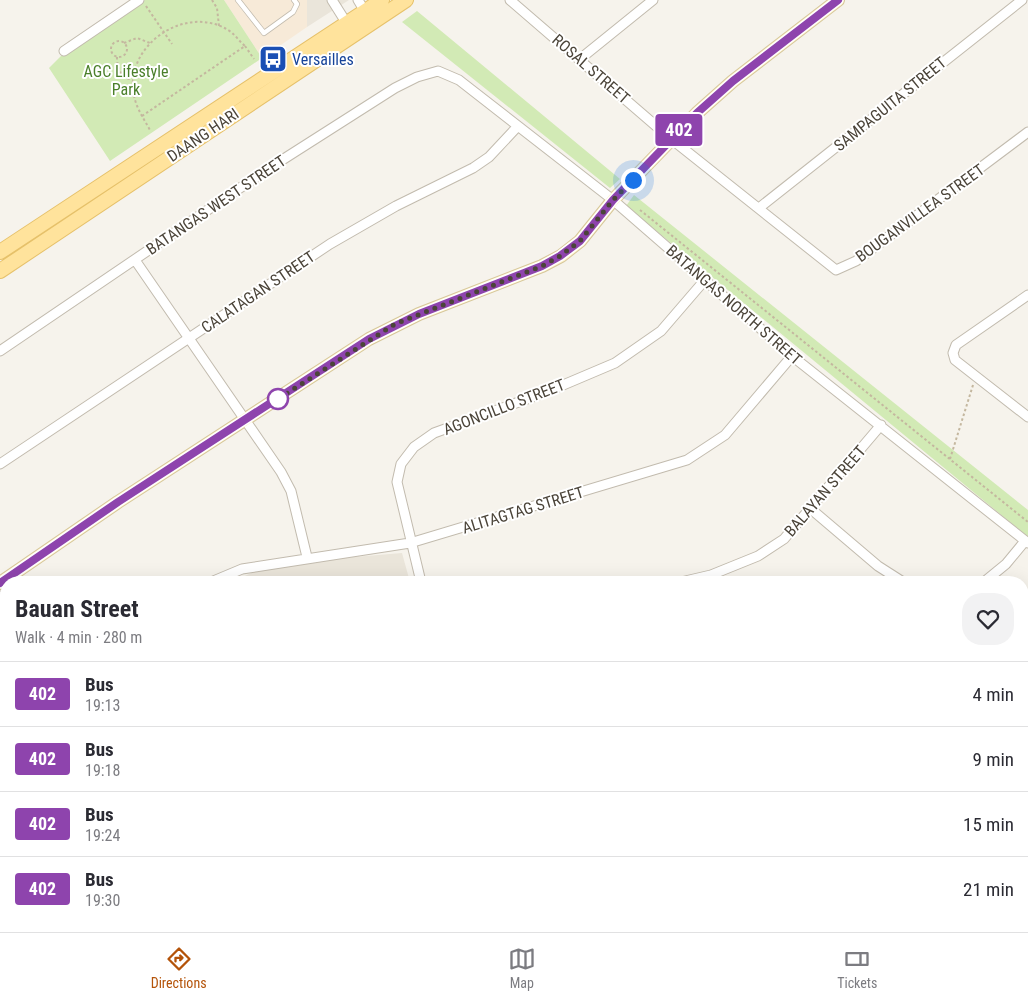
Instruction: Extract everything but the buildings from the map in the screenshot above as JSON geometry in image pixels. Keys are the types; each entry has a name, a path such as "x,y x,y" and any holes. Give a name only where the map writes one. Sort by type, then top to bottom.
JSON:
{"main road":[{"name":"DAANG HARI","path":"0,271 350,29 365,11 382,0"},
{"name":"DAANG HARI","path":"365,11 406,0"},
{"name":"DAANG HARI","path":"0,252 350,29"}],"street":[{"path":"64,51 140,0"},
{"path":"332,0 350,29"},
{"name":"ROSAL STREET","path":"510,0 580,58 670,138"},
{"path":"580,58 653,0"},
{"path":"10,576 118,502 369,339 395,324 542,266 560,256 580,241 613,200 621,194 670,138 733,81 838,0"},
{"name":"SAMPAGUITA STREET","path":"759,208 1022,0"},
{"name":"BATANGAS NORTH STREET","path":"438,72 459,80 613,200 792,356 1026,542"},
{"name":"BATANGAS WEST STREET","path":"0,350 268,169 395,88 417,77 438,72"},
{"name":"CALATAGAN STREET","path":"0,464 330,244 396,206 473,168 489,157 518,126"},
{"name":"BOUGANVILLEA STREET","path":"670,138 836,270 856,262 1028,132"},
{"path":"135,260 280,472 291,492 306,557"},
{"name":"AGONCILLO STREET","path":"419,576 397,482 401,464 414,448 434,434 549,391 615,363 661,331 704,281"},
{"path":"1028,294 956,345 953,353 955,360 1028,417"},
{"name":"ALITAGTAG STREET","path":"225,576 242,569 306,557 410,543 687,460 725,435 792,356"},
{"name":"BALAYAN STREET","path":"707,576 758,556 784,539 881,425"},
{"path":"811,509 878,566 894,576"},
{"path":"991,576 1006,564 1026,542"}],"lane":[{"path":"238,0 264,33 278,24 296,8 294,0"}],"path":[{"path":"140,0 172,44"},
{"path":"212,0 217,8 219,26"},
{"path":"150,130 135,101 133,80 138,60 150,42 163,31 178,24 196,22 219,26 232,32 254,59"},
{"path":"133,80 127,79 122,74 117,57 112,53 112,45 137,38 150,42"},
{"path":"117,57 123,56 126,53 124,43"},
{"path":"142,116 245,46"},
{"path":"636,206 1028,522"},
{"path":"950,459 976,376"}],"shaded area":[{"path":"224,0 307,0 307,27 262,58"},
{"name":"Versailles","path":"307,0 349,0 307,27"},
{"path":"402,553 408,576 245,576 270,564"}],"green space":[{"name":"AGC Lifestyle Park","path":"145,0 224,0 262,58 110,161 49,68 72,45"},
{"path":"417,11 620,179 610,188 402,22"},
{"path":"634,195 1028,510 1028,537 626,206"}],"bus line":[{"name":"402","path":"10,576 118,502 369,339 395,324 542,266 560,256 580,241 613,200 621,194 670,138 697,113 733,81 838,0"}],"place":[{"name":"Versailles","path":"273,59"}],"route":[{"path":"278,399 275,401 395,324 542,266 560,256 580,241 613,200 633,180"}]}
